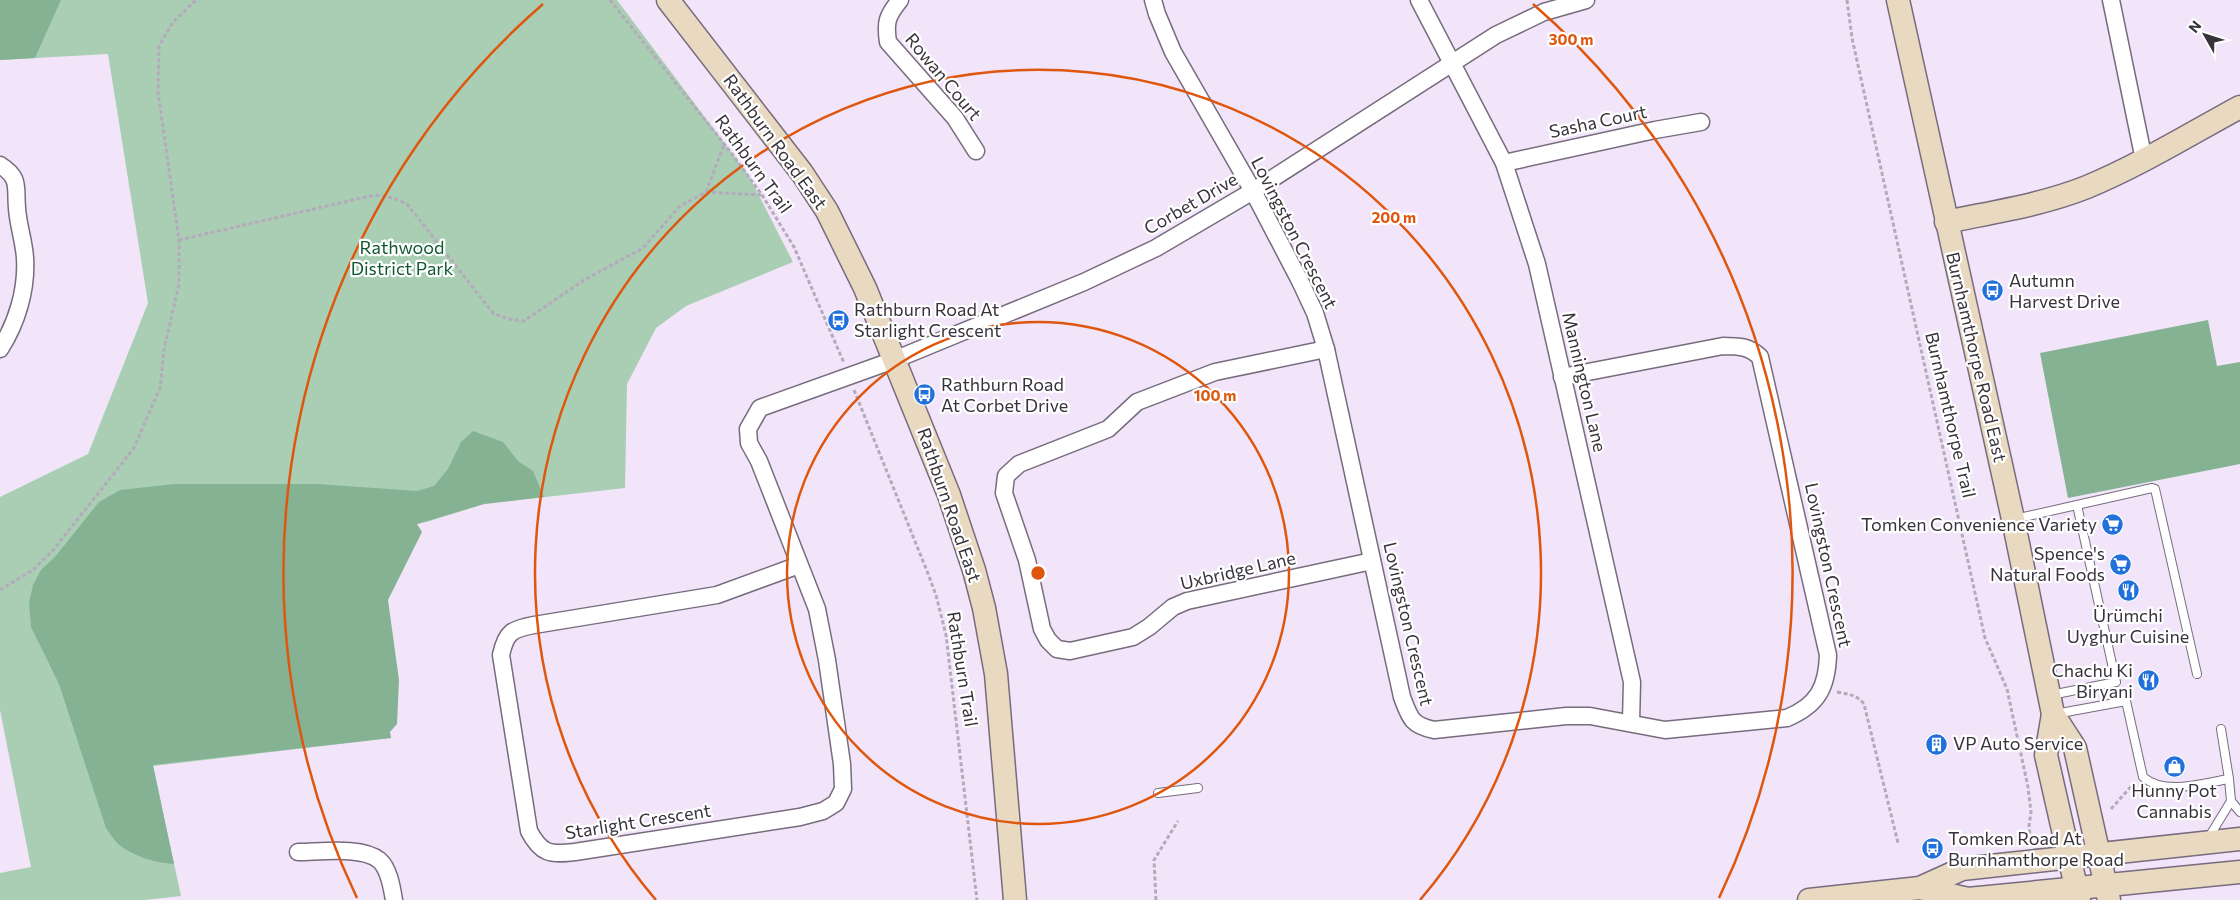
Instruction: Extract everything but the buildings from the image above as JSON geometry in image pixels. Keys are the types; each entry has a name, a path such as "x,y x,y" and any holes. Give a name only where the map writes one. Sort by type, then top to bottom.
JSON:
{"street":[{"name":"Rathburn Road East","path":"668,0 802,173 827,211 864,288 949,495 974,570 984,608 996,674 1014,900"},
{"name":"Rowan Court","path":"900,0 890,12 885,26 888,42 955,118 976,150"},
{"name":"Lovingston Crescent","path":"1154,0 1157,14 1172,52 1252,192 1315,313 1326,349 1402,697 1411,720 1421,727 1434,730 1566,716 1590,716 1631,722 1665,730 1787,718 1803,711 1814,702 1822,689 1828,672 1828,655 1760,357 1753,350 1740,346 1723,346 1562,377"},
{"name":"Mannington Lane","path":"1419,0 1454,63 1504,163 1537,264 1632,682 1631,722"},
{"name":"Corbet Drive","path":"846,369 894,360 1084,282 1156,248 1252,192 1496,35 1544,12 1586,0"},
{"name":"Burnhamthorpe Road East","path":"1898,0 2013,519 2051,705 2046,755 2077,894"},
{"path":"2111,0 2144,160"},
{"path":"1946,222 2052,199 2086,187 2144,160 2240,106"},
{"name":"Sasha Court","path":"1504,163 1655,130 1701,122"},
{"path":"0,165 14,177 17,187 17,209 25,257 24,289 17,314 0,349"},
{"name":"Uxbridge Lane","path":"1326,349 1216,372 1137,402 1108,429 1019,464 1006,476 1004,493 1027,560 1042,629 1048,640 1057,649 1070,651 1132,637 1173,607 1187,601 1372,561"},
{"name":"Starlight Crescent","path":"799,565 717,595 527,626 509,633 504,641 501,655 529,831 535,843 545,851 556,854 575,852 800,816 823,811 836,803 843,789 842,764 827,660 817,609 758,461 749,444 748,429 760,408 846,369"},
{"name":"Burnhamthorpe Road East","path":"2051,705 2075,748 2100,853 2107,893"},
{"path":"1809,900 1920,888 1962,869 2240,839"},
{"path":"298,852 362,852 380,860 391,882 394,900"},
{"path":"1920,888 1968,899 2107,893 2240,872"}],"lane":[{"path":"2013,519 2152,488 2156,489 2197,674"},
{"path":"2051,705 2116,682 2077,505"},
{"path":"2051,705 2126,701 2143,777 2149,782 2173,787 2229,780"},
{"path":"2221,729 2232,801 2240,812"},
{"path":"1158,793 1198,788"},
{"path":"2204,843 2214,832 2232,801"}],"path":[{"path":"0,590 33,570 54,549 134,448 160,388 164,350 179,284 179,240 158,92 159,46 173,22 196,0"},
{"name":"Rathburn Trail","path":"610,0 762,195 794,247 846,369"},
{"name":"Burnhamthorpe Trail","path":"1847,0 1852,38 1985,638 2007,689 2028,787 2031,812 2029,834"},
{"path":"706,192 724,145"},
{"path":"179,240 375,195 393,198 407,204 493,313 508,319 524,321 584,280 642,248 680,206 706,192 762,195"},
{"name":"Rathburn Trail","path":"857,396 928,571 946,635 977,900"},
{"path":"1822,689 1852,695 1860,698 1864,704 1898,842"},
{"path":"2111,809 2133,784 2143,777"},
{"path":"1156,900 1154,860 1178,821"}],"green space":[{"name":"Rathwood District Park","path":"0,0 617,0 749,176 793,262 686,306 656,328 627,384 625,488 484,504 430,521 377,534 379,690 391,738 153,766 181,896 145,900 0,900 0,873 31,867 0,710 0,497 88,454 148,303 108,54 0,60"},
{"path":"0,0 61,0 35,58 0,60"},
{"path":"2208,320 2217,366 2240,362 2240,464 2068,498 2040,353"},
{"path":"473,431 503,442 518,461 533,471 544,497 484,504 417,524 422,532 388,600 399,680 397,724 390,732 391,738 153,765 174,864 144,858 118,844 106,828 59,684 31,627 29,603 33,585 41,570 55,557 99,502 120,490 175,484 318,484 417,491 434,486 448,469 461,442"}],"place":[{"name":"Autumn Harvest Drive","path":"1993,291"},
{"name":"Rathburn Road At Starlight Crescent","path":"838,320"},
{"name":"Rathburn Road At Corbet Drive","path":"925,395"},
{"name":"Tomken Convenience Variety","path":"2113,525"},
{"name":"Spence's Natural Foods","path":"2121,564"},
{"name":"Ürümchi Uyghur Cuisine","path":"2128,591"},
{"name":"Chachu Ki Biryani","path":"2149,681"},
{"name":"VP Auto Service","path":"1937,744"},
{"name":"Hunny Pot Cannabis","path":"2174,766"},
{"name":"Tomken Road At Burnhamthorpe Road","path":"1932,849"}]}
